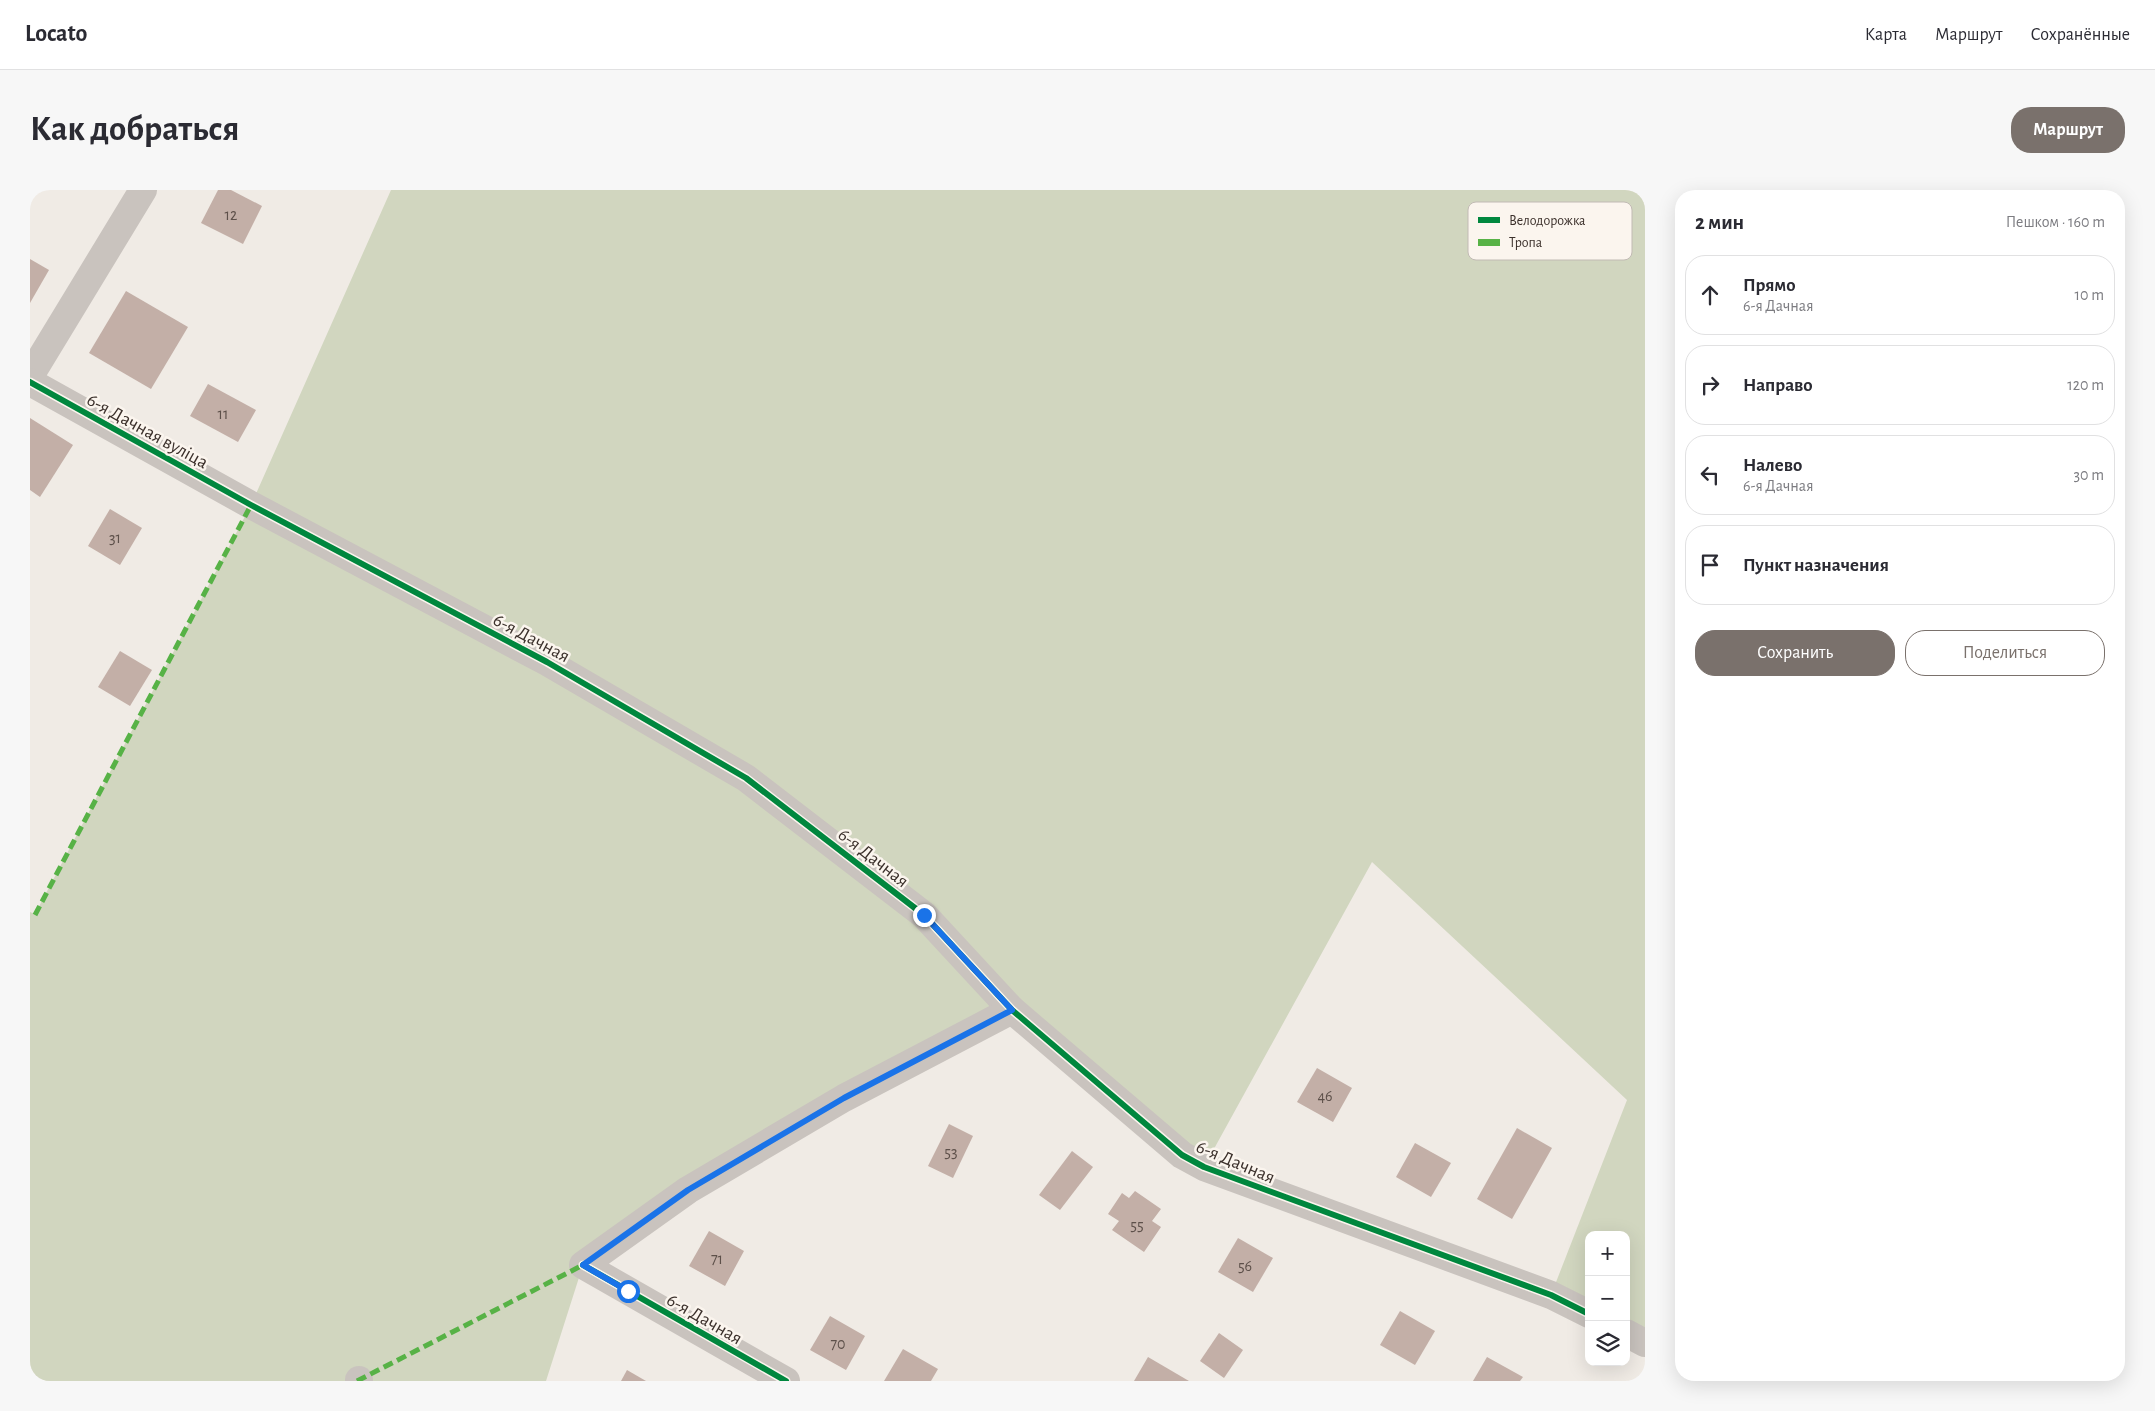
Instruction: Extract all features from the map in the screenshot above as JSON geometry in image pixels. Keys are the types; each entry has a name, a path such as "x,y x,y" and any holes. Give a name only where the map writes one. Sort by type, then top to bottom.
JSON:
{"street":[{"path":"30,376 143,190"},
{"name":"6-я Дачная вуліца","path":"30,382 251,505"},
{"name":"6-я Дачная","path":"251,505 547,662 746,778 924,915 1012,1010 1182,1155 1204,1167 1551,1295 1585,1312"},
{"name":"6-я Дачная","path":"786,1381 583,1265 697,1186 844,1098 1012,1010"},
{"path":"1630,1335 1645,1343"}],"green space":[{"path":"391,190 1645,190 1645,1343 1630,1335 1630,1231 1585,1231 1585,1312 1551,1295 1627,1100 1372,862 1204,1167 1012,1010 583,1265 546,1381 30,1381 30,912 35,914 251,505"}],"building":[{"path":"218,190 231,190 262,206 243,244 201,223"},
{"path":"30,259 49,270 30,303"},
{"path":"126,291 188,327 151,389 89,353"},
{"path":"208,384 256,410 238,442 190,416"},
{"path":"30,418 73,445 40,497 30,490"},
{"path":"110,509 142,528 120,565 88,546"},
{"path":"120,651 152,670 130,706 98,687"},
{"path":"1317,1068 1352,1088 1333,1122 1297,1102"},
{"path":"949,1124 973,1136 953,1178 928,1166"},
{"path":"1517,1128 1552,1148 1512,1219 1477,1199"},
{"path":"1415,1143 1451,1163 1431,1197 1396,1177"},
{"path":"1072,1151 1093,1167 1060,1210 1039,1195"},
{"path":"1135,1191 1161,1209 1152,1221 1161,1227 1144,1252 1112,1230 1119,1221 1108,1214 1122,1193 1129,1198"},
{"path":"709,1231 744,1251 725,1286 689,1266"},
{"path":"1238,1238 1273,1258 1253,1292 1218,1272"},
{"path":"1400,1311 1435,1331 1415,1365 1380,1345"},
{"path":"830,1316 865,1336 846,1370 810,1350"},
{"path":"1219,1333 1243,1350 1224,1378 1200,1361"},
{"path":"903,1349 938,1369 931,1381 884,1381"},
{"path":"1148,1357 1189,1381 1134,1381"},
{"path":"1487,1357 1523,1377 1520,1381 1473,1381"},
{"path":"627,1370 646,1381 621,1381"}],"marked path":[{"path":"35,915 251,505"},
{"path":"357,1381 583,1265"}],"cycle path":[{"path":"30,382 251,505 547,662 746,778 924,915 1012,1010 1182,1155 1204,1167 1551,1295 1585,1312"},
{"path":"583,1265 786,1381"}],"route":[{"path":"628,1291 583,1265 688,1190 844,1098 1012,1010 924,915"}]}
